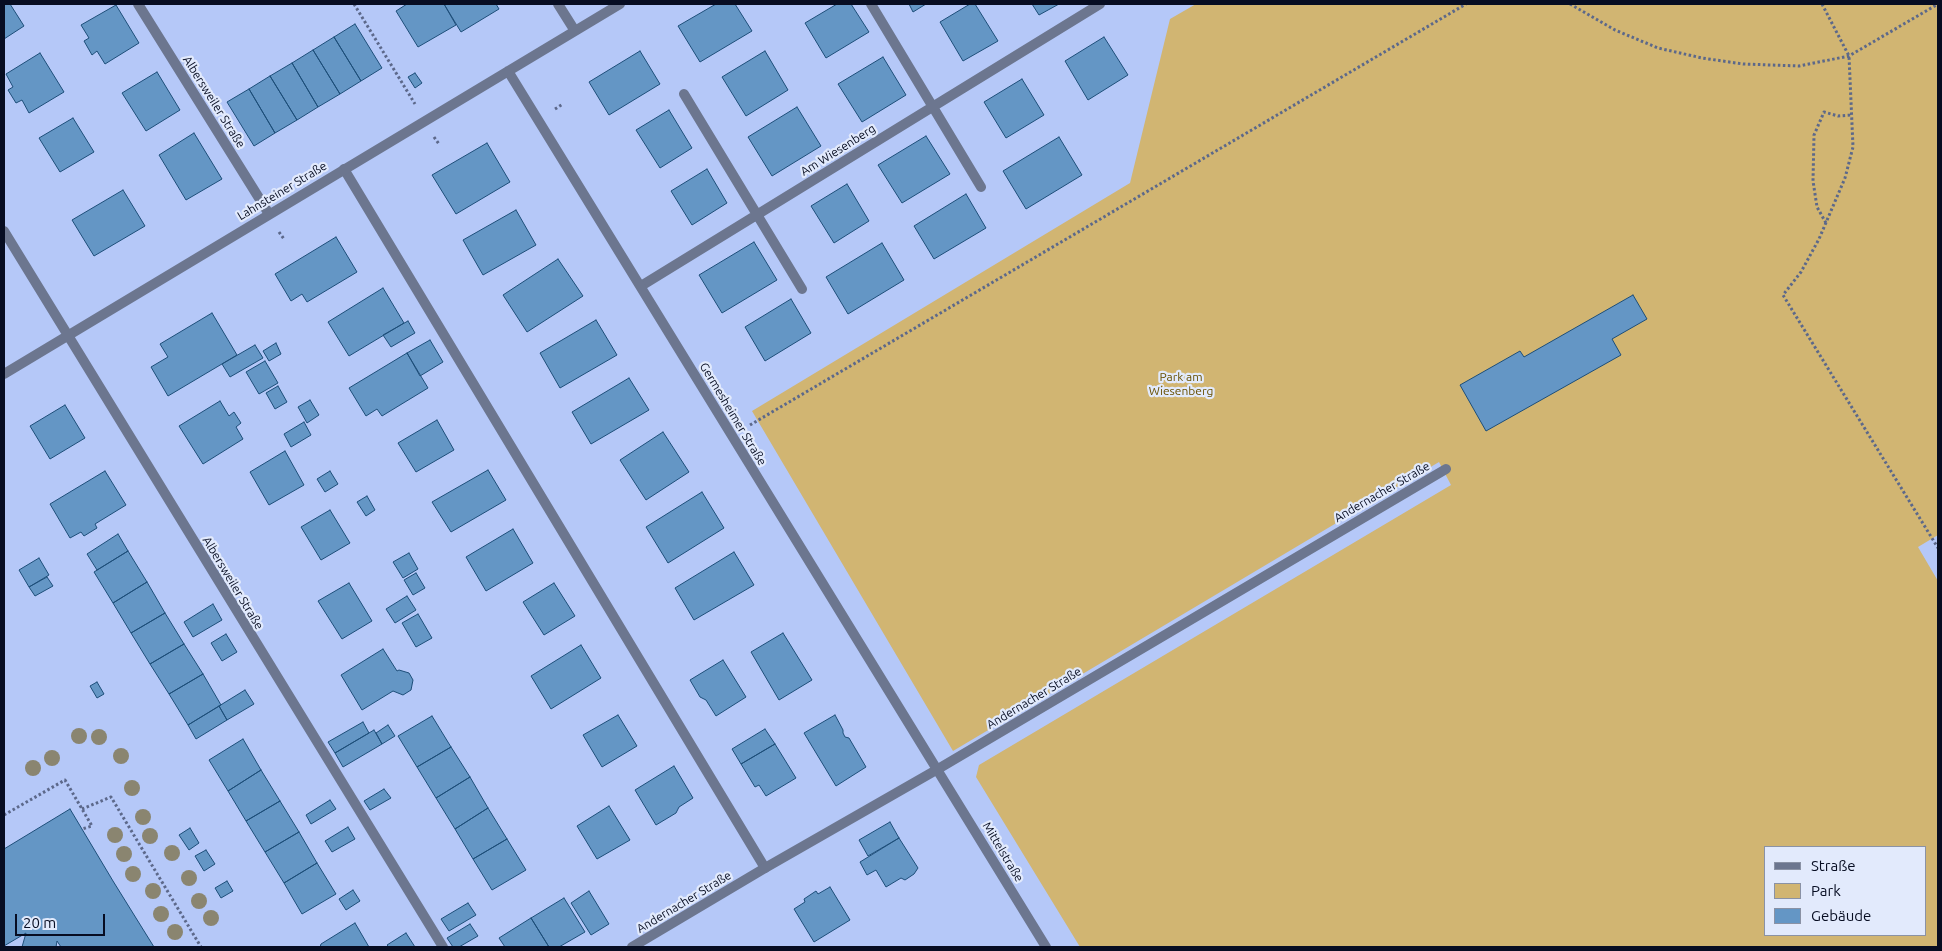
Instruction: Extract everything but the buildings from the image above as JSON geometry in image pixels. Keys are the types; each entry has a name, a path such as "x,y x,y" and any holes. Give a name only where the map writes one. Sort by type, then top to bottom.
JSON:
{"street":[{"name":"Albersweiler Straße","path":"138,4 269,214"},
{"path":"558,4 574,31"},
{"name":"Lahnsteiner Straße","path":"4,374 620,4"},
{"path":"871,4 981,187"},
{"name":"Am Wiesenberg","path":"640,286 1100,4"},
{"name":"Germesheimer Straße","path":"508,71 938,770"},
{"path":"684,94 802,289"},
{"path":"344,169 765,868"},
{"name":"Albersweiler Straße","path":"4,230 443,947"},
{"name":"Andernacher Straße","path":"632,947 765,868 938,770 1446,469"},
{"name":"Mittelstraße","path":"938,770 1046,947"}],"path":[{"path":"354,4 438,144"},
{"path":"732,436 1466,4"},
{"path":"1570,4 1615,30 1658,48 1702,58 1743,64 1799,66 1850,56 1938,4"},
{"path":"1822,4 1850,56 1853,147 1845,178 1826,224 1801,272 1782,295 1938,548"},
{"path":"1826,224 1817,207 1812,181 1814,135 1824,112 1838,116 1852,115"},
{"path":"4,815 65,780 92,826 82,829"},
{"path":"82,809 111,797 201,947"}],"green space":[{"name":"Park am Wiesenberg","path":"1196,4 1938,4 1938,535 1918,547 1938,581 1938,947 1080,947 976,777 979,765 1451,485 1439,462 953,751 752,411 1130,183 1170,19"}]}
